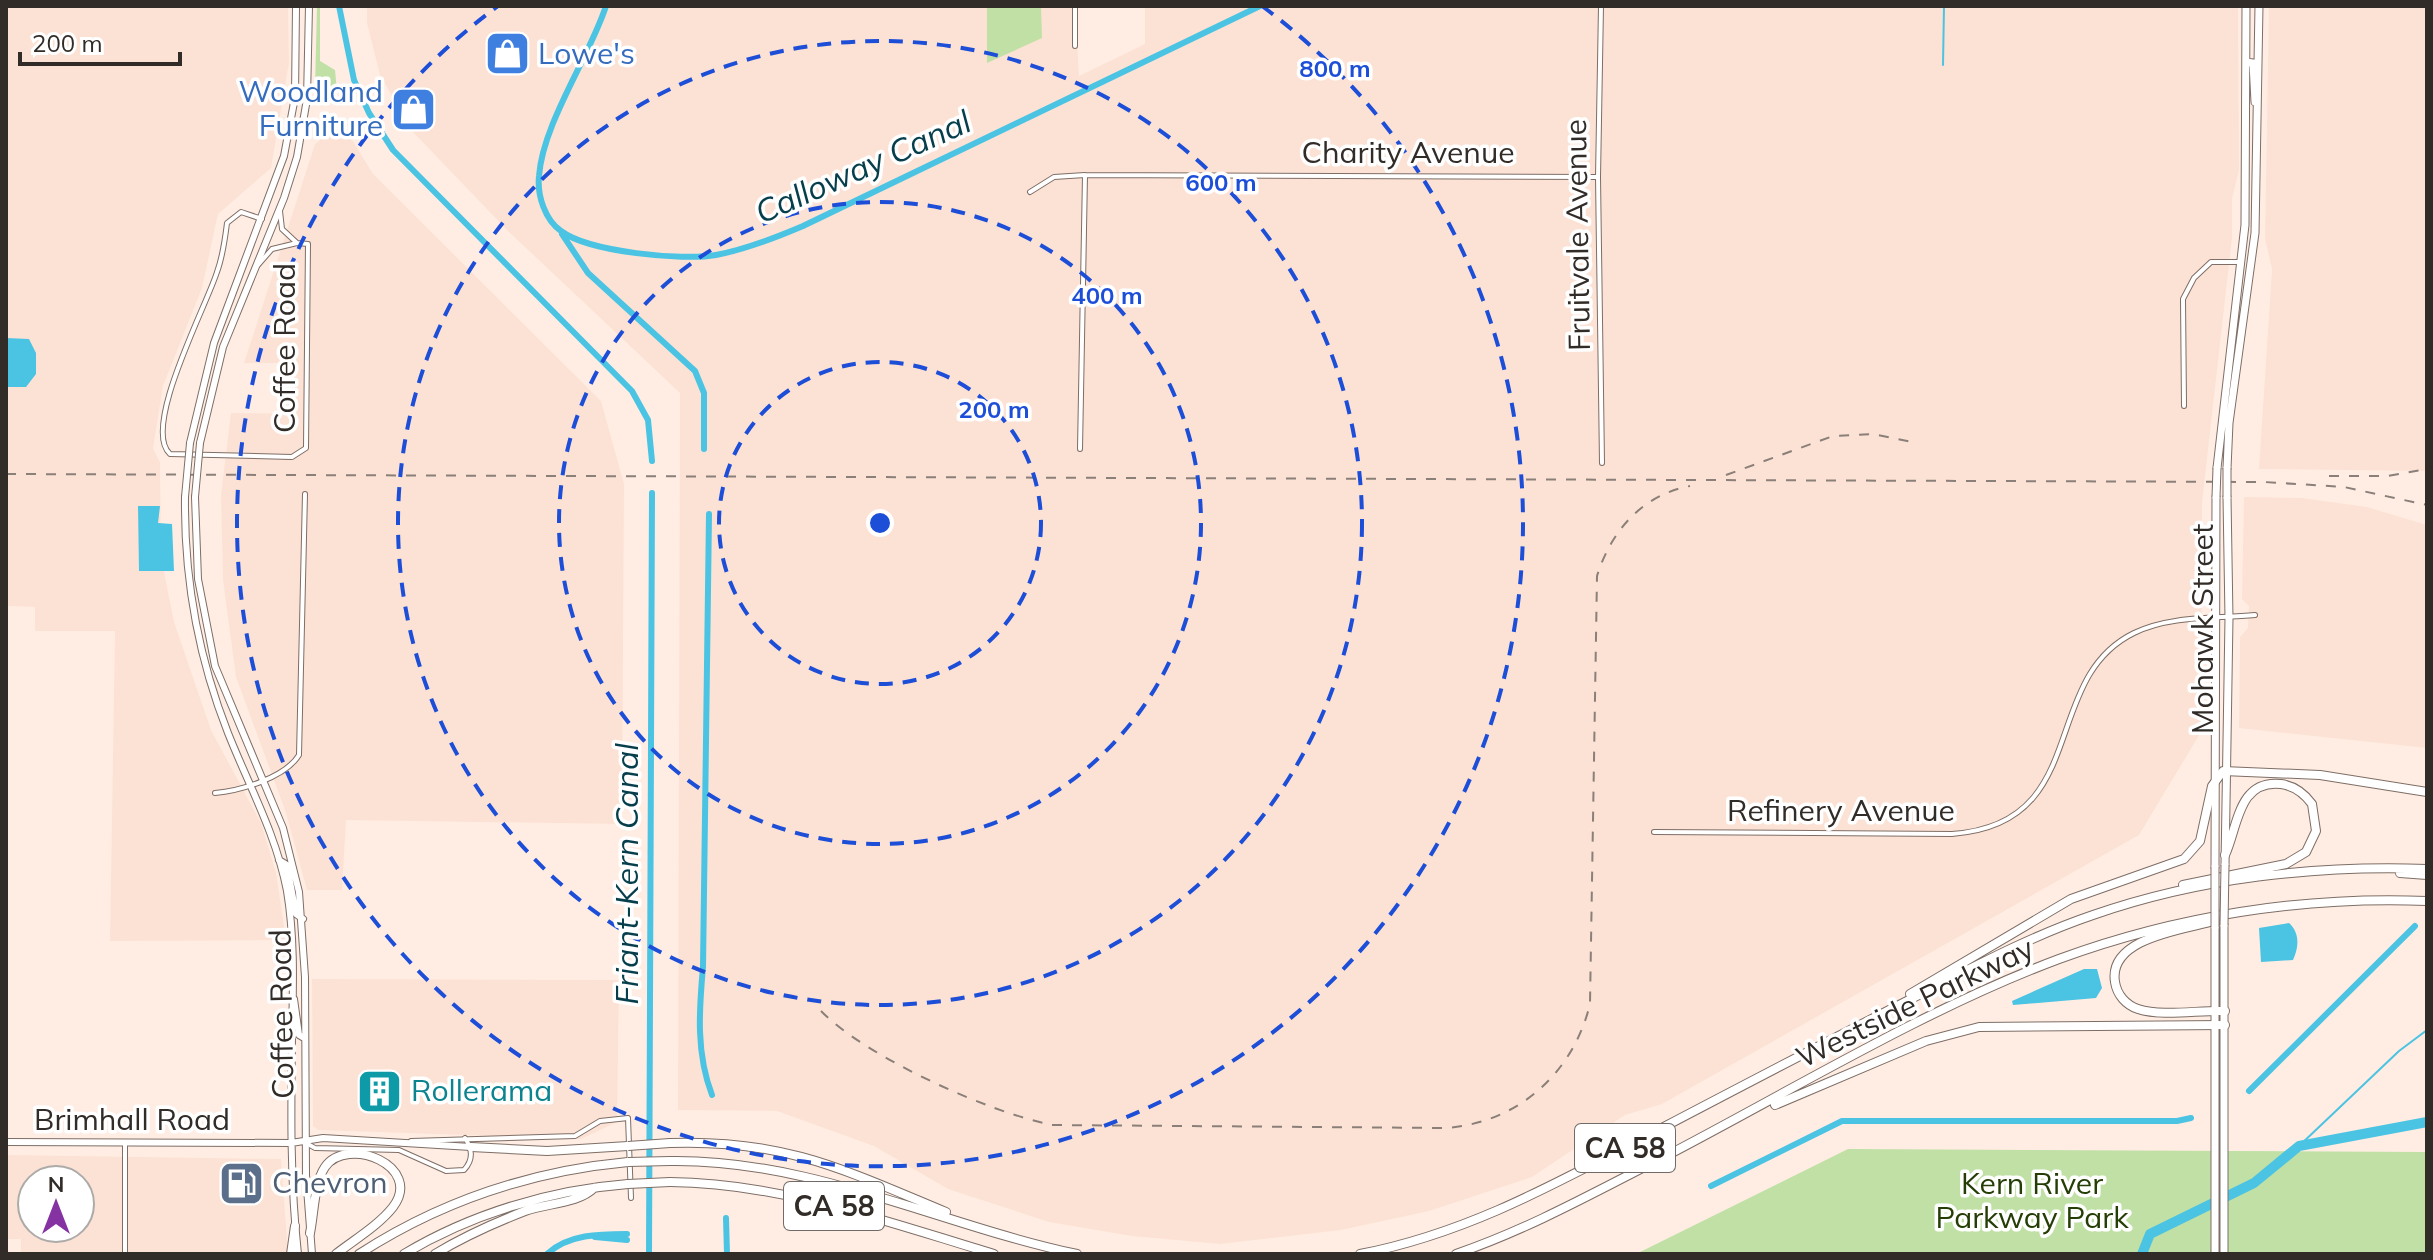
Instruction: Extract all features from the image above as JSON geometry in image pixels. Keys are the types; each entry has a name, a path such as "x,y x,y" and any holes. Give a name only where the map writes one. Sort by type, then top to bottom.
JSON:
{"highway":[{"path":"1880,1015 2056,907 2092,890 2184,859 2202,836 2217,776 2226,771 2311,774 2427,792"},
{"path":"2096,913 2170,888 2295,860 2306,852 2315,836 2317,823 2312,804 2290,786 2276,784 2257,788 2241,804 2225,860"},
{"path":"2320,871 2427,869"},
{"path":"2320,871 2427,875"},
{"name":"Westside Parkway","path":"1360,1254 1449,1232 1537,1195 2011,947 2096,913 2211,885 2320,871"},
{"name":"Westside Parkway","path":"1456,1254 1522,1229 1970,997 2059,959 2190,921 2293,905 2427,901"},
{"path":"2220,1011 2134,1008 2122,998 2116,987 2119,960 2131,947 2166,934 2293,905"},
{"path":"1722,1127 1916,1045 1968,1029 2024,1024 2220,1025"},
{"path":"471,1147 547,1151 731,1142 811,1157 988,1230"},
{"path":"310,1233 321,1176 329,1162 349,1155 387,1162 398,1175 400,1185 394,1206 336,1254"},
{"name":"CA 58","path":"359,1254 416,1221 501,1187 570,1170 628,1162 670,1161 721,1162 784,1171 841,1184 1077,1254"},
{"name":"CA 58","path":"594,1188 670,1182 730,1185 788,1194 994,1254"},
{"path":"404,1254 458,1227 507,1209 594,1188"},
{"path":"435,1254 485,1227 528,1210 587,1195 594,1188"},
{"path":"291,1254 295,1226"}],"main road":[{"name":"Coffee Road","path":"296,6 295,85 290,127 279,174 214,343 190,443 185,497 186,552 198,638 214,696 279,860 291,920 291,1143 298,1254"},
{"name":"Coffee Road","path":"309,6 305,109 297,157 281,207 223,347 200,443 195,497 198,579 208,636 224,691 289,849 303,919 306,1143 312,1254"},
{"name":"Mohawk Street","path":"2220,1011 2215,927 2216,497 2222,401 2242,262 2246,6"},
{"name":"Mohawk Street","path":"2224,1254 2220,1011 2229,618 2227,468 2229,423 2255,233 2259,6"},
{"path":"2246,62 2253,63 2253,92 2257,107"},
{"path":"279,860 287,865 296,914 303,919"},
{"path":"293,996 298,1005 299,1035 304,1038"},
{"name":"Mohawk Street","path":"2215,1254 2220,1025"},
{"name":"Brimhall Road","path":"6,1142 306,1143 323,1138 471,1147"}],"street":[{"path":"1075,6 1075,46"},
{"name":"Fruitvale Avenue","path":"1601,6 1598,177 1602,463"},
{"path":"1080,449 1085,175"},
{"name":"Charity Avenue","path":"1030,192 1054,177 1085,175 1598,177"},
{"name":"Coffee Road","path":"281,207 282,229 297,243"},
{"name":"Coffee Road","path":"254,270 272,249 297,243 308,244 306,448 292,457 170,454 162,439 167,408 184,350 218,271 227,223 241,212 263,219"},
{"path":"2184,406 2183,299 2194,278 2211,262 2242,262"},
{"path":"215,793 236,791 293,763 300,745 305,494"},
{"name":"Refinery Avenue","path":"1654,832 1952,834 1982,829 2015,813 2041,789 2059,757 2086,678 2115,646 2149,627 2255,615"},
{"name":"Brimhall Road","path":"403,1141 575,1136 600,1121 628,1118 631,1198"},
{"path":"465,1138 471,1147"},
{"path":"125,1142 125,1254"},
{"name":"Brimhall Road","path":"306,1143 315,1148 399,1150 455,1173 468,1166 471,1147"}],"shaded area":[{"path":"6,6 288,6 289,63 271,168 218,214 202,288 163,386 153,448 160,462 161,557 174,622 211,730 261,823 276,873 286,940 110,941 115,631 35,631 35,607 6,606"},
{"path":"367,6 1075,6 1079,76 1145,44 1145,6 2238,6 2239,170 2232,199 2232,238 2202,503 2201,732 2139,835 1662,1104 1625,1115 1532,1177 1429,1211 1341,1230 1220,1244 1132,1236 1049,1222 948,1189 874,1146 777,1111 678,1110 680,393 508,231 412,131 380,75 367,23"},
{"path":"2269,6 2427,6 2427,471 2259,469 2272,269 2265,239"},
{"path":"341,122 373,174 601,401 624,484 622,824 346,820 342,890 307,890 286,813 236,677 223,580 221,495 231,413 294,414 294,363 244,363 315,144"},
{"path":"2244,497 2302,498 2367,507 2427,525 2427,748 2239,728 2240,637 2248,628 2249,606 2242,599"},
{"path":"312,979 619,980 617,1122 581,1139 318,1130 313,1126"},
{"path":"6,1155 281,1159 288,1254 21,1254 21,1244 96,1244 96,1164 16,1164 16,1239 6,1239"}],"green space":[{"path":"317,6 320,6 320,61 335,70 337,91 322,93 315,88"},
{"path":"987,6 1041,6 1042,38 987,63"},
{"name":"Kern River Parkway Park","path":"1848,1149 2427,1152 2427,1254 1636,1254"}],"water":[{"path":"6,338 29,339 36,353 36,374 26,387 6,387"},
{"path":"138,506 160,506 158,523 172,524 174,571 139,571"},
{"path":"2289,923 2297,940 2293,960 2261,962 2259,928"},
{"path":"2084,969 2097,969 2102,988 2096,998 2013,1005 2012,1001"}],"waterway":[{"name":"Friant-Kern Canal","path":"339,6 354,80 369,113 393,150 632,391 648,420 652,461"},
{"name":"Calloway Canal","path":"606,6 549,134 539,176 541,199 546,214 555,226 574,238 613,249 681,257 727,253 803,226 1260,6"},
{"path":"1943,65 1944,6"},
{"path":"562,234 588,273 695,371 704,393 704,449"},
{"name":"Friant-Kern Canal","path":"649,1254 652,493"},
{"path":"709,514 700,1016 703,1063 712,1095"},
{"path":"2249,1091 2415,926"},
{"path":"2299,1146 2399,1051 2427,1030"},
{"path":"1711,1186 1842,1121 2177,1121 2191,1118"},
{"path":"2142,1254 2150,1234 2254,1183 2299,1146 2427,1122"},
{"path":"726,1218 727,1254"},
{"path":"547,1254 574,1239 627,1234"},
{"path":"595,1237 627,1240"}],"railway":[{"path":"1726,475 1833,436 1873,434 1917,443"},
{"path":"2329,476 2387,476 2427,469"},
{"path":"6,474 2264,482 2344,487 2427,505"},
{"path":"821,1011 867,1046 929,1080 995,1108 1052,1125 1446,1128 1472,1124 1518,1105 1556,1073 1582,1029 1590,1004 1597,576 1611,544 1631,518 1657,498 1690,486"}],"place":[{"name":"Lowe's","path":"507,54"},
{"name":"Woodland Furniture","path":"414,109"},
{"name":"Rollerama","path":"380,1091"},
{"name":"Chevron","path":"241,1183"}]}
